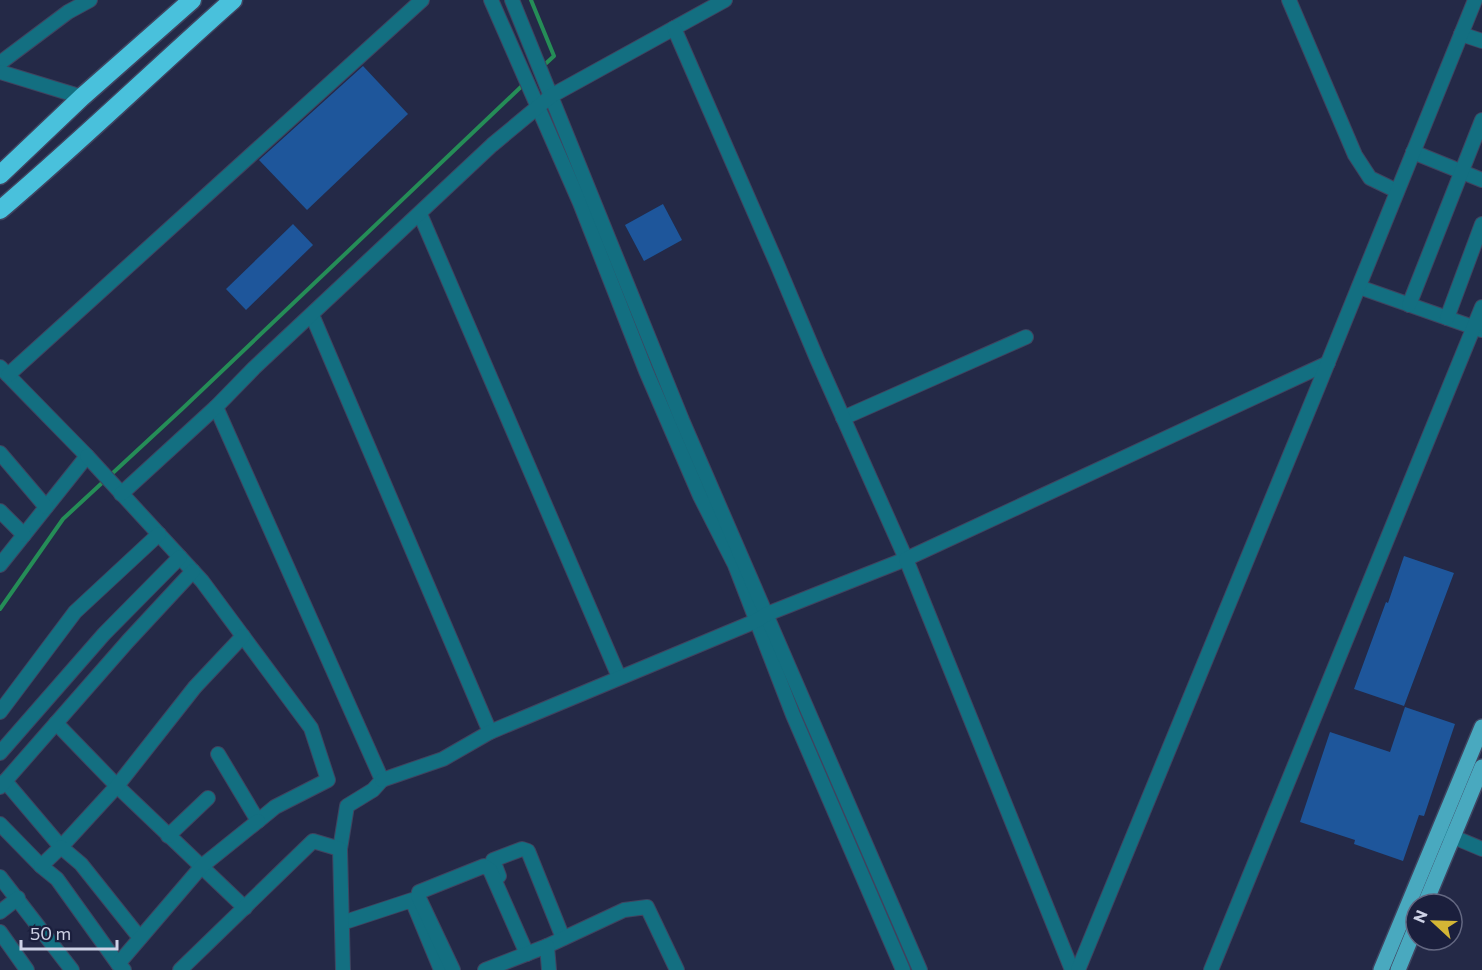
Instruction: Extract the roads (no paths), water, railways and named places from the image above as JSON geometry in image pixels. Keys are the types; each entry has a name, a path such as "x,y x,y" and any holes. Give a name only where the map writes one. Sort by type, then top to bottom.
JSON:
{"highway":[{"path":"0,175 82,97 192,0"},
{"path":"0,210 63,156 233,0"}],"main road":[{"path":"1429,892 1482,727"},
{"path":"1381,970 1446,833 1482,767"},
{"path":"1398,970 1405,952"}],"street":[{"path":"0,63 68,12 90,0"},
{"path":"0,825 57,879 121,967 140,938 202,866 274,807 328,780 311,728 194,571 4,371 422,0"},
{"path":"491,0 580,203 646,370 700,496 762,617 793,715 903,970"},
{"path":"512,0 762,617 920,970"},
{"path":"122,494 492,145 551,96 724,0"},
{"path":"1289,0 1355,155 1370,178 1397,191"},
{"path":"1078,970 1328,363 1474,0"},
{"path":"674,28 906,559 1072,970"},
{"path":"1461,34 1482,41"},
{"path":"0,72 82,97"},
{"path":"1410,305 1482,120"},
{"path":"1413,152 1482,180"},
{"path":"420,214 619,677"},
{"path":"1447,318 1482,225"},
{"path":"1359,287 1478,329"},
{"path":"1211,970 1478,329 1482,307"},
{"path":"312,315 490,732"},
{"path":"843,418 1026,337"},
{"path":"343,970 340,849 346,806 373,790 382,780 442,759 490,732 906,559 1328,363"},
{"path":"216,407 382,780"},
{"path":"0,453 46,507"},
{"path":"0,566 87,456"},
{"path":"0,511 24,536"},
{"path":"0,712 75,612 159,534"},
{"path":"0,753 104,634 180,556"},
{"path":"140,938 81,864 61,847 3,784 194,571"},
{"path":"41,866 117,786 195,687 243,636"},
{"path":"56,723 168,836 245,908"},
{"path":"218,754 258,821"},
{"path":"168,836 208,798"},
{"path":"1446,833 1482,849"},
{"path":"184,968 313,841 340,849"},
{"path":"530,953 493,863 496,858 522,849 528,851 563,938"},
{"path":"453,970 418,896 419,892 484,866 490,870 530,953"},
{"path":"0,877 72,970"},
{"path":"0,912 18,898"},
{"path":"342,923 412,900 441,970"},
{"path":"485,970 547,946 624,910 647,907 677,970"},
{"path":"0,932 27,970"},
{"path":"547,946 549,970"}],"waterway":[{"path":"531,0 554,56 542,67"},
{"path":"0,609 63,519 524,84"}]}
